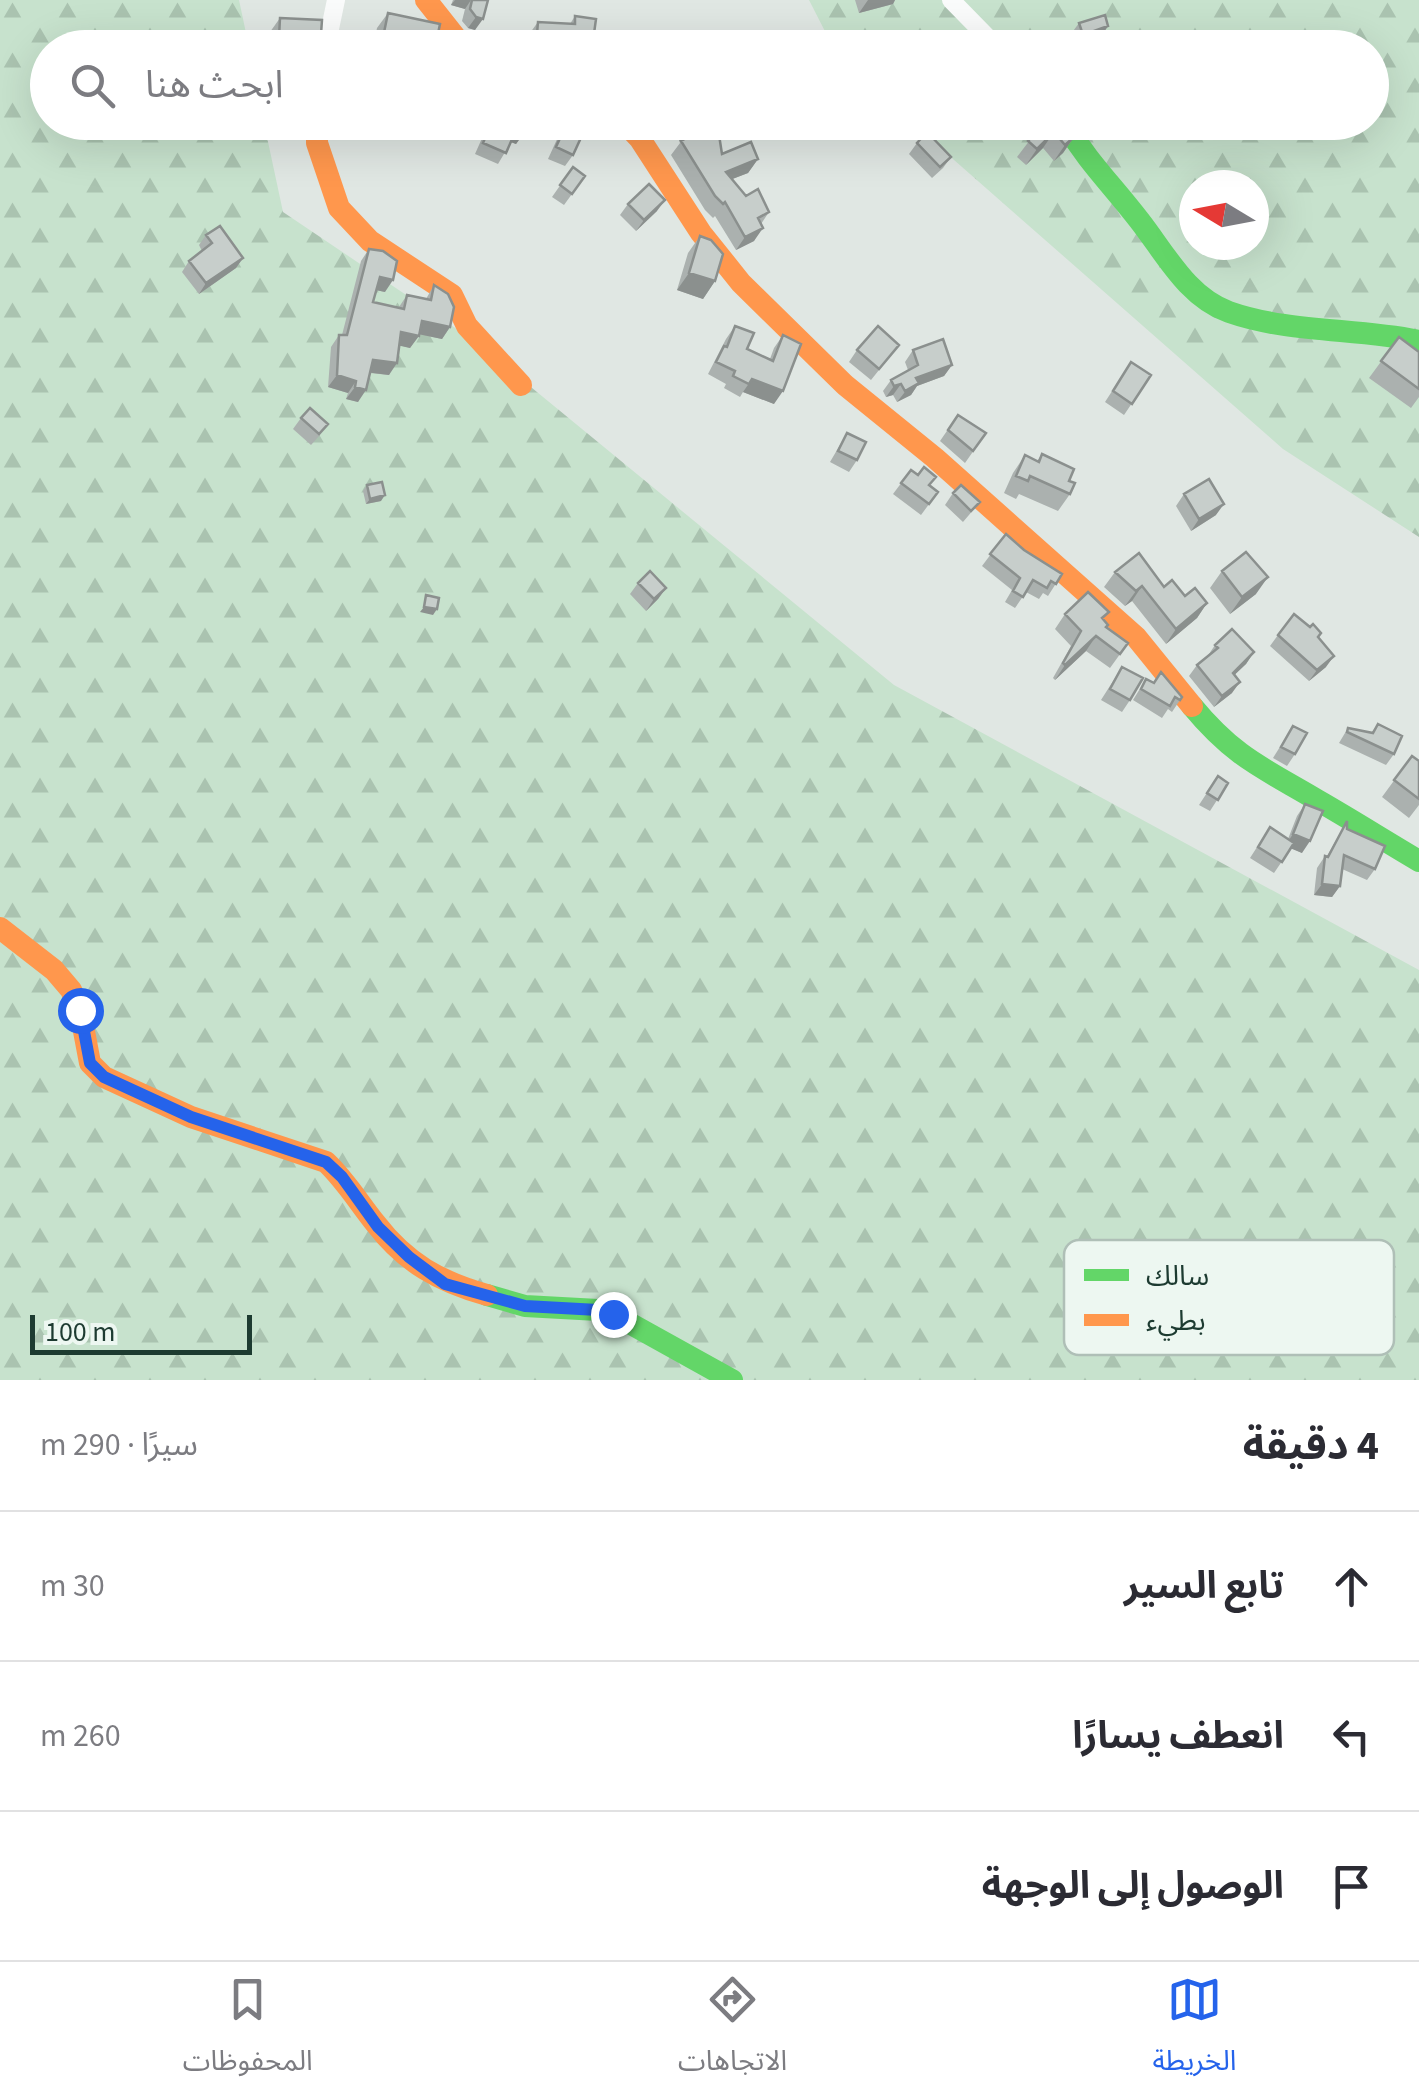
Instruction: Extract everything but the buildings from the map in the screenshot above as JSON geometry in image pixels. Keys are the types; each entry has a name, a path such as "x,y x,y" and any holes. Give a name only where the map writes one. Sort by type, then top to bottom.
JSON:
{"street":[{"path":"330,30 336,0"},
{"path":"426,0 448,30"},
{"path":"951,0 980,30"},
{"path":"316,140 339,208 370,241 452,295 467,326 522,386"},
{"path":"641,140 701,232 741,283 845,385 935,458 1136,637 1233,750 1266,774 1313,797 1419,861"},
{"path":"1075,140 1206,301 1250,316 1372,330 1419,341"},
{"path":"0,928 54,970 71,990 80,1010 90,1063 104,1077 191,1117 326,1162 342,1177 378,1227 445,1284 525,1306 613,1314 732,1380"}],"green space":[{"path":"0,0 239,0 245,30 30,30 30,140 268,140 283,212 476,342 894,685 1419,970 1419,1380 0,1380"},
{"path":"809,0 1419,0 1419,537 1283,449 931,140 1389,140 1389,30 824,30"}],"traffic: fast":[{"path":"1076,140 1178,273 1214,305 1275,324 1419,341"},
{"path":"1192,706 1250,760 1419,861"},
{"path":"487,1295 525,1306 613,1314 732,1380"}],"traffic: slow":[{"path":"426,0 450,30"},
{"path":"317,140 339,208 370,241 452,295 467,326 521,385"},
{"path":"641,140 701,233 741,283 845,385 935,458 1136,637 1192,706"},
{"path":"0,928 54,970 71,990 80,1010 90,1063 104,1077 191,1117 326,1162 399,1250 439,1277 487,1295"}],"route":[{"path":"80,1010 90,1063 104,1077 191,1117 326,1162 351,1188 378,1227 445,1284 525,1306 613,1314"}]}
